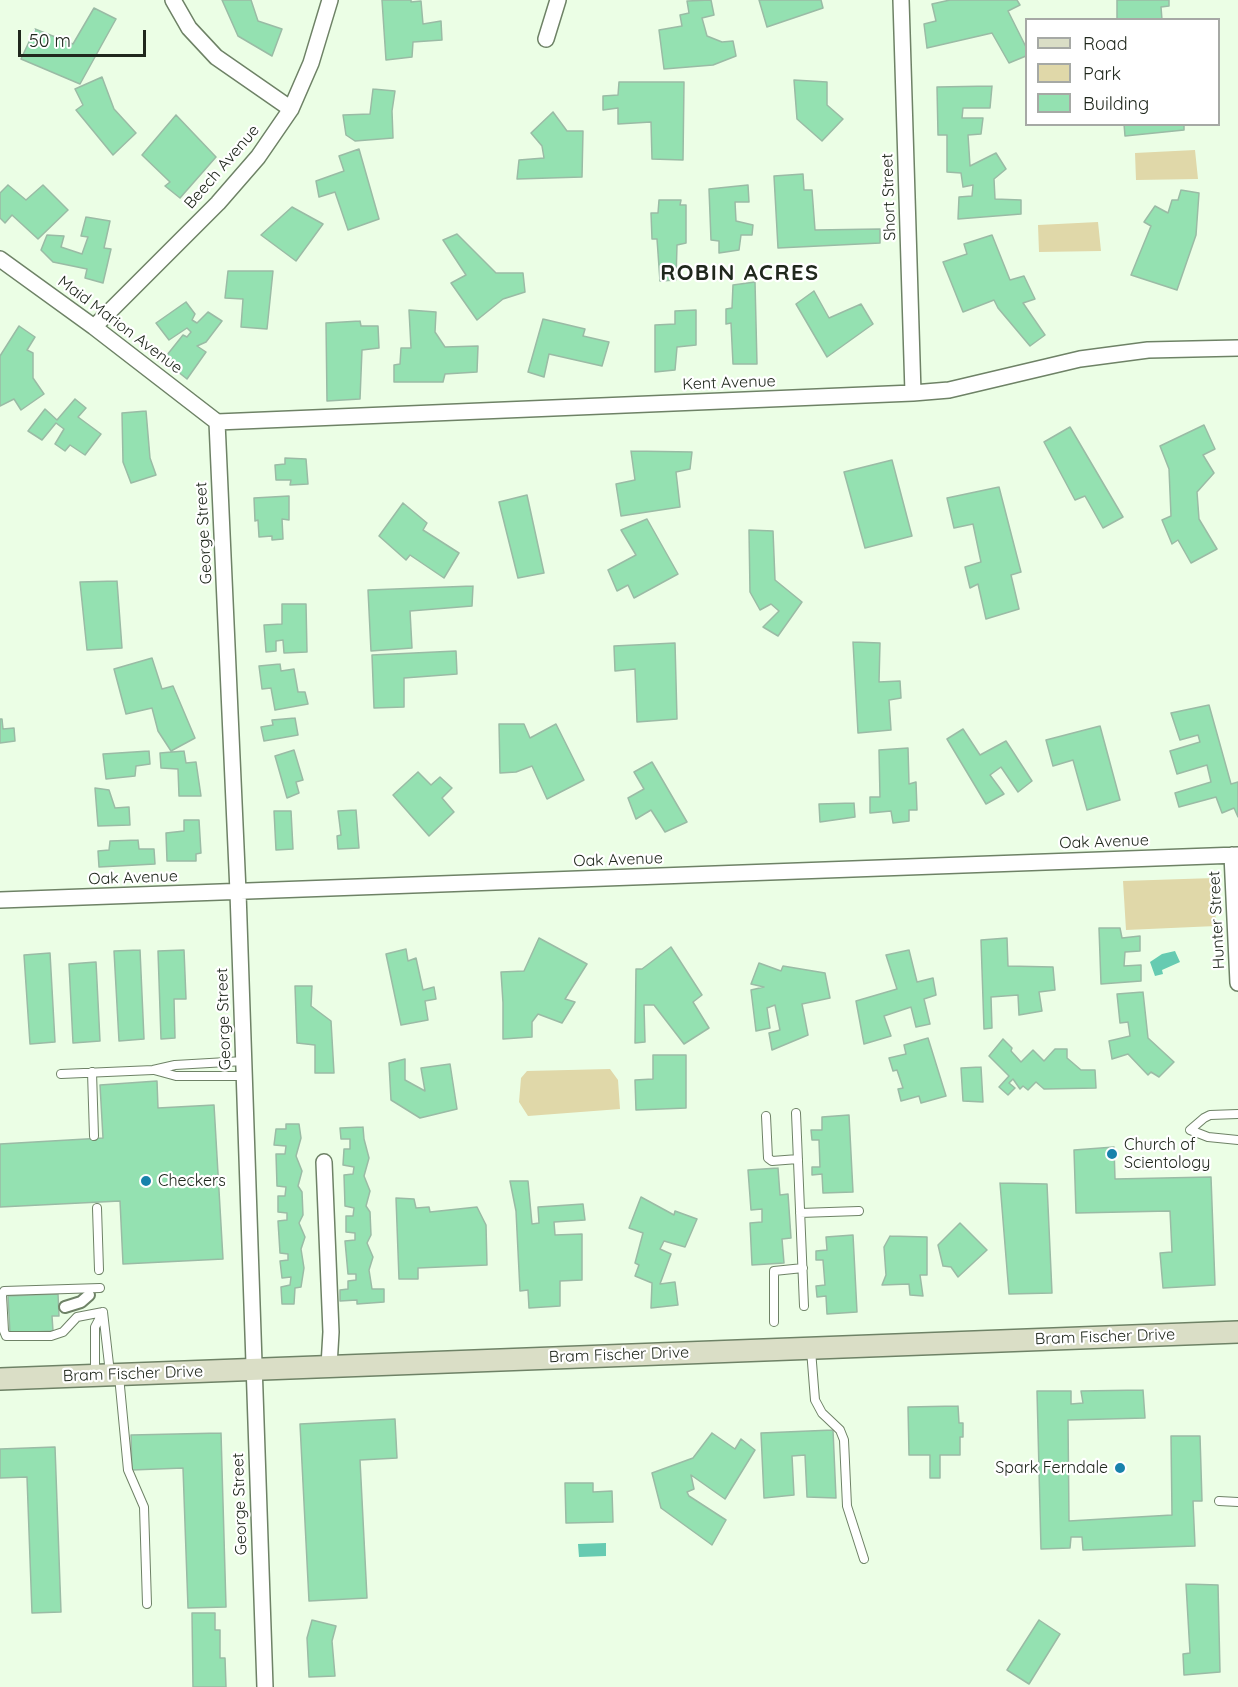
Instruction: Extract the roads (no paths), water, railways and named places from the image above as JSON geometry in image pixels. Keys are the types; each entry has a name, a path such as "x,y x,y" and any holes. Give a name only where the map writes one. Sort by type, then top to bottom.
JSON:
{"main road":[{"name":"Bram Fischer Drive","path":"0,1379 1238,1332"}],"street":[{"path":"173,0 198,40 216,57 291,109"},
{"name":"Beech Avenue","path":"94,327 218,203 258,157 291,109 311,63 330,0"},
{"path":"546,39 558,0"},
{"name":"Short Street","path":"901,0 913,393"},
{"name":"Maid Marion Avenue","path":"0,259 94,327 217,422"},
{"name":"Kent Avenue","path":"217,422 913,393 949,390 1080,359 1148,350 1238,348"},
{"name":"George Street","path":"217,422 238,892 265,1687"},
{"name":"Oak Avenue","path":"0,900 1235,855"},
{"name":"Hunter Street","path":"1235,855 1238,983"},
{"path":"324,1162 331,1332 329,1366"},
{"path":"65,1307 81,1302 89,1295"}],"lane":[{"path":"61,1074 153,1070 187,1064 244,1068"},
{"path":"153,1070 176,1076 244,1068"},
{"path":"92,1072 94,1136"},
{"path":"796,1113 804,1306"},
{"path":"1238,1114 1210,1115 1190,1130 1208,1137 1238,1140"},
{"path":"766,1116 768,1158 772,1161 798,1160"},
{"path":"97,1208 99,1270"},
{"path":"800,1213 859,1211"},
{"path":"774,1322 774,1270 802,1268"},
{"path":"100,1288 4,1291 2,1294 4,1330 6,1335 57,1335 77,1317 103,1312"},
{"path":"95,1327 103,1312"},
{"path":"103,1312 108,1374"},
{"path":"85,1316 95,1327 108,1374 128,1470 144,1507 147,1604"},
{"path":"811,1348 815,1400 822,1413 840,1431 844,1440 847,1506 864,1559"},
{"path":"1219,1501 1238,1502"}],"water":[{"path":"1175,951 1180,962 1162,970 1163,974 1155,976 1150,962 1162,954"},
{"path":"606,1543 606,1556 579,1557 578,1544"}],"place":[{"name":"Church of Scientology","path":"1112,1154"},
{"name":"Checkers","path":"146,1181"},
{"name":"Spark Ferndale","path":"1120,1468"}],"district":[{"name":"ROBIN ACRES","path":"740,273"}]}
